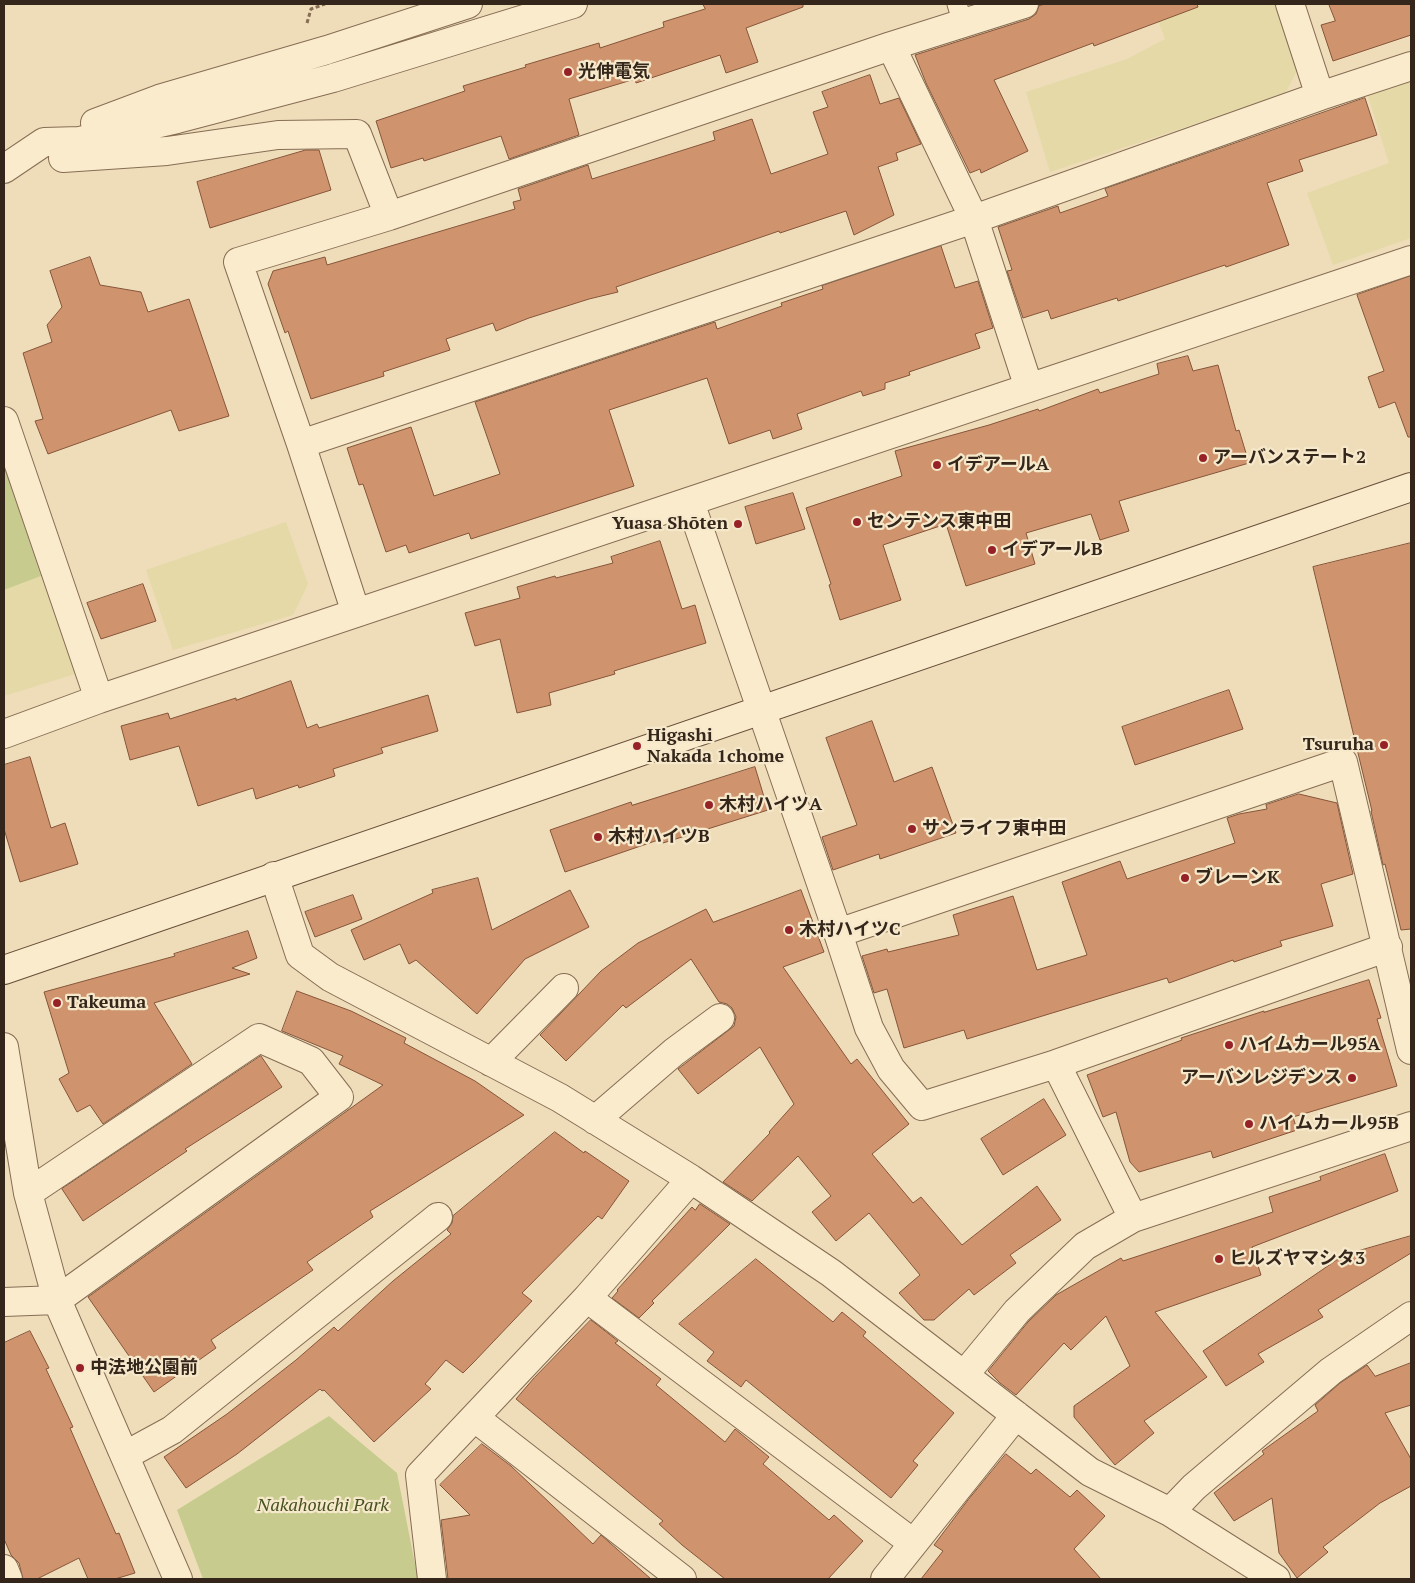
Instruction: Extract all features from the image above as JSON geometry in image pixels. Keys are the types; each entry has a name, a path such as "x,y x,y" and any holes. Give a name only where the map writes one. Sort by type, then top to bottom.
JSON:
{"street":[{"path":"4,154 44,142 159,99 327,50 468,4"},
{"path":"4,169 44,142 80,141 177,119 333,78 573,4"},
{"path":"356,613 301,444 238,262 389,216 891,46 960,14 1024,4"},
{"path":"1290,4 1320,96"},
{"path":"891,46 974,219 1029,388"},
{"path":"301,444 974,219 1320,96 1411,66"},
{"path":"44,142 64,159 167,151 278,135 357,134 389,216"},
{"path":"4,734 99,699 1411,260"},
{"path":"4,421 99,699"},
{"path":"4,970 1411,487"},
{"path":"690,502 869,1028 891,1069 922,1106 1056,1064 1388,947"},
{"path":"838,933 1343,762 1411,1050"},
{"path":"274,876 300,955 330,978 560,1098 691,1178 831,1273 1090,1472 1170,1512 1276,1579"},
{"path":"491,1062 564,988"},
{"path":"595,1120 674,1052 720,1018"},
{"path":"4,1302 57,1300 340,1097 312,1061 259,1038 28,1193"},
{"path":"4,1047 28,1193 57,1300 126,1455 178,1579"},
{"path":"1056,1064 1134,1218"},
{"path":"964,1375 1017,1311 1085,1246 1134,1218 1411,1126"},
{"path":"432,1579 420,1475 587,1298 691,1178"},
{"path":"126,1455 172,1430 438,1217"},
{"path":"587,1298 913,1543"},
{"path":"1170,1512 1194,1487 1331,1371 1411,1316"},
{"path":"885,1579 1016,1415"},
{"path":"475,1418 682,1579"},
{"path":"4,1569 8,1579"}],"shaded area":[{"path":"1152,4 1276,4 1298,69 1285,94 1050,172 1026,92 1127,59 1165,39"},
{"path":"1411,78 1411,238 1333,265 1307,193 1389,163 1367,93"},
{"path":"286,522 308,584 293,615 173,650 146,570"},
{"path":"41,576 75,674 4,696 4,590"}],"green space":[{"path":"4,466 41,576 4,590"},
{"name":"Nakahouchi Park","path":"329,1416 397,1473 418,1579 203,1579 177,1510"}],"building":[{"path":"703,4 803,4 803,7 746,28 758,62 726,73 720,55 636,83 635,79 569,99 579,135 509,159 501,136 424,161 423,158 391,168 376,121 465,91 463,86 526,67 525,65 599,43 600,48 664,27 663,22 705,9"},
{"path":"1046,4 1197,4 1198,7 1094,46 1093,43 994,80 1028,151 981,173 980,169 970,173 926,83 915,55 1029,19 1036,14 1039,6"},
{"path":"1329,4 1411,4 1411,35 1333,61 1321,25 1335,21"},
{"path":"870,75 880,104 899,98 921,144 896,153 898,160 878,167 894,215 854,235 846,211 780,233 779,231 616,287 618,292 529,318 496,331 493,323 446,339 450,350 383,372 384,376 311,399 288,331 285,333 268,284 273,271 325,257 327,265 515,209 513,202 521,200 518,189 588,165 592,179 715,140 713,132 752,119 771,174 828,154 813,112 828,107 822,92"},
{"path":"1365,98 1377,135 1299,160 1303,171 1267,183 1289,245 1118,301 1117,298 1051,319 1048,310 1023,318 1007,271 1012,270 998,227 1058,206 1060,213 1108,196 1105,189"},
{"path":"306,150 319,150 331,190 210,228 197,182"},
{"path":"941,246 955,288 978,281 993,328 975,334 980,348 909,372 910,375 885,383 885,389 863,396 861,391 797,414 802,429 773,439 770,430 729,444 707,378 609,410 634,486 471,539 469,533 409,553 406,545 386,552 363,484 359,485 347,448 411,427 434,496 500,474 475,402 715,322 717,329 782,306 781,303 823,289 822,286"},
{"path":"90,257 100,285 141,292 148,312 189,299 229,416 179,431 171,410 48,454 35,421 43,419 23,353 52,342 47,325 62,307 50,271"},
{"path":"1411,276 1411,437 1408,437 1395,402 1379,408 1368,377 1384,371 1357,295"},
{"path":"1188,356 1193,371 1218,365 1236,431 1239,430 1249,463 1119,501 1129,531 1100,540 1091,514 1026,533 1035,564 966,586 946,524 883,545 901,600 840,620 829,585 831,584 806,508 902,476 895,451 989,425 1038,409 1039,411 1098,389 1100,393 1159,374 1157,364"},
{"path":"793,493 805,529 756,544 745,507"},
{"path":"660,541 682,609 695,605 706,643 614,671 615,674 549,693 551,705 517,713 500,639 475,646 465,613 520,598 517,587 613,563 611,557"},
{"name":"Tsuruha","path":"1411,543 1411,929 1401,930 1385,864 1383,865 1372,811 1313,567"},
{"path":"143,584 156,621 101,639 87,603"},
{"path":"291,681 307,728 317,724 319,728 428,695 438,731 381,748 383,753 333,769 335,776 299,788 298,785 256,799 253,788 198,806 179,746 130,760 121,726 168,713 170,719 236,698 236,700"},
{"path":"1229,690 1243,729 1135,765 1122,727"},
{"path":"872,721 894,782 932,767 956,833 880,859 879,854 833,870 822,837 857,825 826,738"},
{"path":"30,757 51,828 65,823 78,864 20,882 4,829 4,765"},
{"path":"755,767 768,810 663,843 661,839 565,872 550,830 631,802 632,805"},
{"path":"1299,794 1337,803 1353,874 1321,884 1333,926 1280,941 1282,946 1234,962 1233,960 1169,983 1167,978 967,1039 964,1030 904,1048 887,989 874,993 862,956 887,949 888,952 959,935 953,915 1013,896 1037,970 1087,955 1062,882 1120,861 1127,879 1235,843 1227,818 1267,809 1266,805"},
{"path":"478,878 492,930 570,890 589,927 525,959 477,1014 416,960 409,964 400,944 364,960 351,930 433,893 432,890"},
{"path":"801,890 824,952 783,967 851,1064 857,1059 909,1124 872,1154 913,1203 921,1197 962,1245 1037,1186 1061,1220 1010,1255 1016,1263 974,1295 969,1289 934,1320 924,1320 899,1293 920,1275 869,1213 836,1241 812,1212 831,1196 798,1156 752,1201 723,1182 770,1133 794,1104 760,1047 698,1094 678,1069 734,1026 736,1017 732,1008 727,1004 719,1002 691,959 626,1008 623,1005 566,1061 540,1035 601,971 638,943 706,909 713,922"},
{"path":"353,895 362,919 315,937 305,912"},
{"path":"248,931 257,958 232,968 250,974 154,1003 192,1064 103,1124 90,1105 77,1112 59,1079 69,1073 44,992 175,956 174,954"},
{"path":"1369,980 1381,1018 1377,1019 1397,1086 1293,1117 1297,1130 1213,1158 1211,1151 1139,1172 1130,1162 1116,1112 1103,1117 1087,1075 1182,1040 1181,1038"},
{"path":"297,991 351,1011 406,1038 404,1043 475,1081 524,1115 370,1211 373,1217 307,1262 313,1270 211,1340 216,1348 154,1392 88,1297 383,1085 339,1064 343,1056 282,1031"},
{"path":"261,1056 282,1087 185,1149 187,1151 83,1221 62,1189"},
{"path":"1044,1099 1066,1135 1003,1175 981,1139"},
{"path":"555,1132 629,1181 602,1219 598,1216 522,1293 532,1301 463,1373 446,1360 425,1384 431,1389 374,1442 324,1390 320,1389 237,1454 186,1488 164,1457 227,1414 296,1360 334,1327 338,1331 393,1281 451,1234 447,1230 452,1223 453,1216"},
{"path":"1385,1154 1398,1191 1252,1247 1261,1275 1155,1312 1207,1377 1144,1421 1154,1433 1115,1465 1074,1417 1074,1406 1130,1366 1106,1316 1071,1350 1064,1343 1016,1395 988,1371 1028,1322 1056,1295 1121,1258 1123,1261 1273,1212 1269,1197 1321,1180 1320,1177"},
{"path":"700,1204 730,1224 652,1301 654,1303 639,1318 612,1298 617,1290 692,1207 695,1210"},
{"path":"1411,1236 1411,1253 1318,1310 1323,1317 1258,1354 1264,1362 1226,1386 1203,1351 1344,1255"},
{"path":"756,1259 833,1322 842,1312 866,1332 863,1336 954,1413 913,1461 918,1465 891,1498 746,1380 741,1387 707,1361 714,1352 679,1324"},
{"path":"591,1320 618,1341 615,1343 661,1379 656,1385 725,1442 735,1429 769,1457 763,1464 829,1520 834,1515 863,1541 828,1579 725,1579 659,1524 663,1521 516,1399"},
{"path":"30,1331 49,1368 46,1369 73,1427 70,1428 116,1534 119,1533 135,1573 115,1579 88,1579 79,1558 37,1579 23,1579 19,1563 11,1555 4,1539 4,1343"},
{"path":"1411,1363 1411,1405 1385,1413 1411,1459 1411,1486 1380,1503 1323,1547 1328,1552 1297,1578 1279,1553 1272,1498 1234,1521 1214,1493 1264,1454 1262,1451 1318,1411 1315,1405 1340,1383 1367,1365 1375,1376"},
{"path":"482,1444 511,1466 593,1544 601,1535 651,1579 448,1579 441,1520 470,1515 440,1485"},
{"path":"1006,1454 1031,1474 1036,1469 1070,1497 1077,1490 1105,1516 1074,1549 1101,1579 921,1579 943,1551 934,1545"}],"place":[{"name":"光伸電気","path":"568,72"},
{"name":"アーバンステート2","path":"1203,458"},
{"name":"イデアールA","path":"937,465"},
{"name":"センテンス東中田","path":"857,522"},
{"name":"Yuasa Shōten","path":"738,524"},
{"name":"イデアールB","path":"992,550"},
{"name":"Tsuruha","path":"1384,745"},
{"name":"Higashi Nakada 1chome","path":"637,746"},
{"name":"木村ハイツA","path":"709,805"},
{"name":"サンライフ東中田","path":"912,829"},
{"name":"木村ハイツB","path":"598,837"},
{"name":"ブレーンK","path":"1185,878"},
{"name":"木村ハイツC","path":"789,930"},
{"name":"Takeuma","path":"57,1003"},
{"name":"ハイムカール95A","path":"1229,1045"},
{"name":"アーバンレジデンス","path":"1352,1078"},
{"name":"ハイムカール95B","path":"1249,1124"},
{"name":"ヒルズヤマシタ3","path":"1219,1259"},
{"name":"中法地公園前","path":"80,1368"}]}
